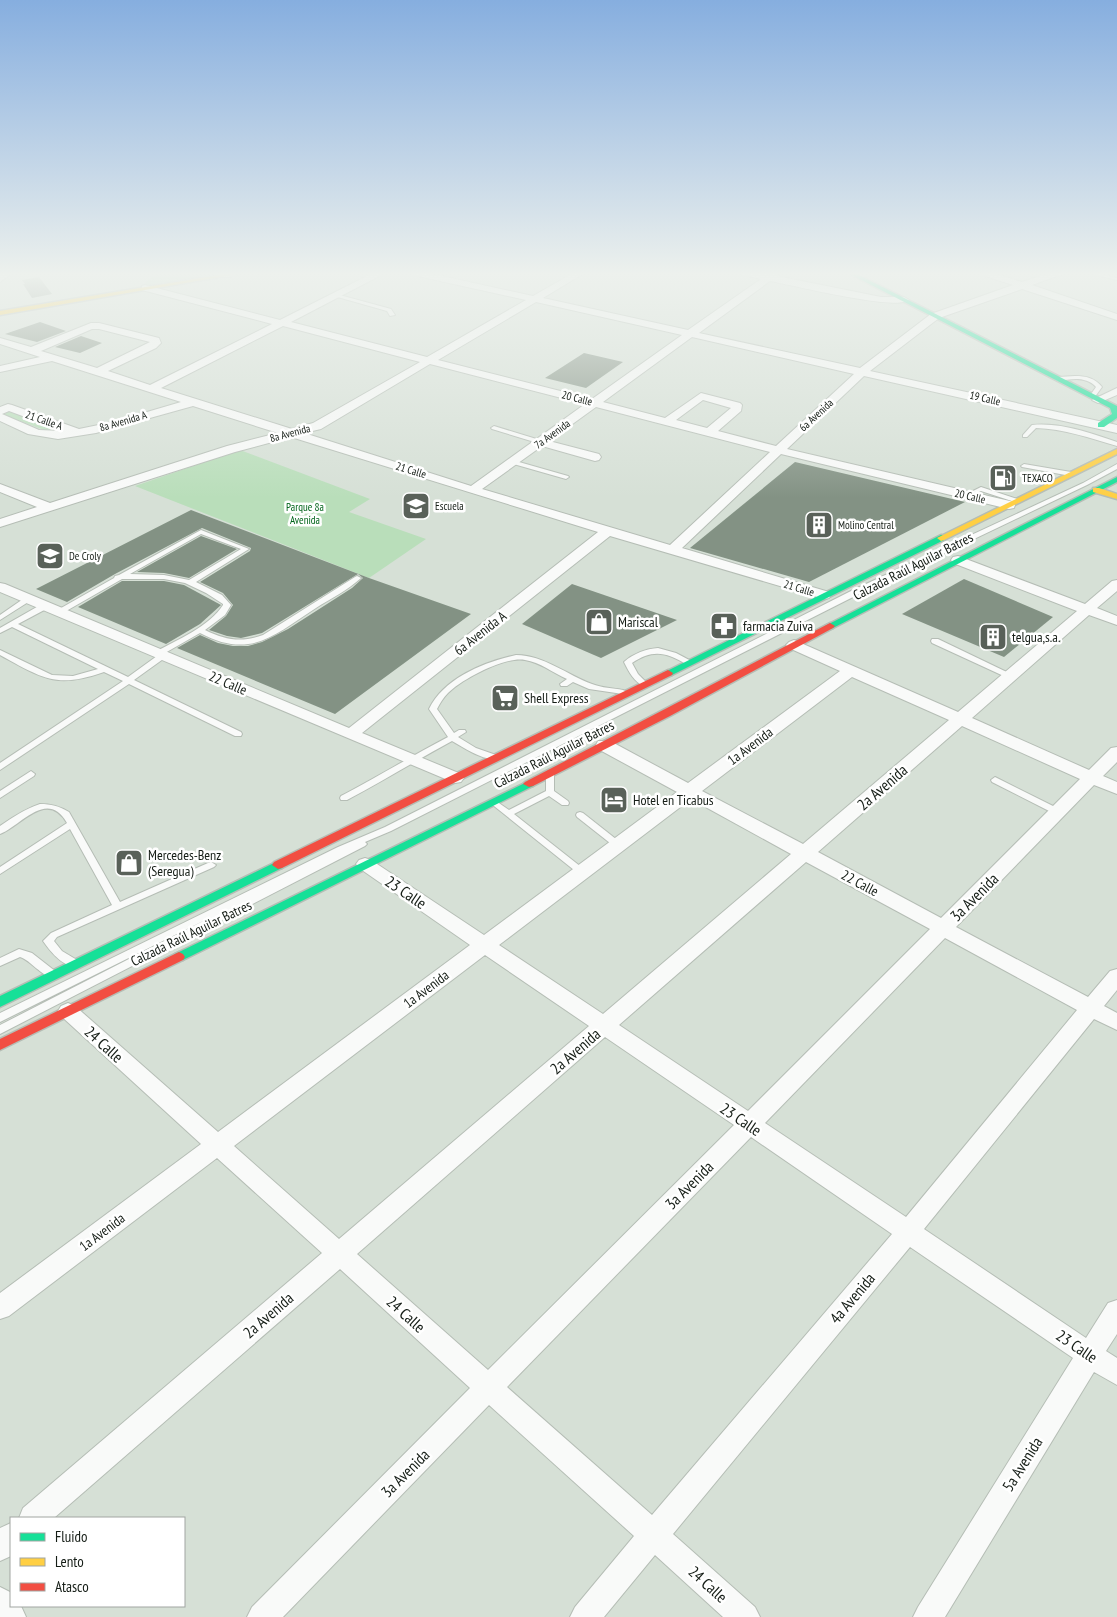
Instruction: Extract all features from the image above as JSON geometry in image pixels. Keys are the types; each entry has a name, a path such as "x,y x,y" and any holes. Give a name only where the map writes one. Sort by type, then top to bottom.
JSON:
{"main road":[{"path":"995,347 1116,409 1116,415 1101,425"},
{"name":"Calzada Raúl Aguilar Batres","path":"0,1002 1117,451"},
{"name":"Calzada Raúl Aguilar Batres","path":"0,1045 493,802 1117,479"},
{"path":"1096,490 1117,497"}],"street":[{"name":"21 Calle","path":"20,347 473,490 824,596"},
{"path":"31,351 39,347"},
{"path":"98,372 149,347"},
{"path":"151,389 232,347"},
{"name":"20 Calle","path":"377,347 778,450 968,495 1014,503"},
{"name":"8a Avenida","path":"0,523 231,449 317,426 451,347"},
{"name":"7a Avenida","path":"473,490 671,347"},
{"name":"19 Calle","path":"756,347 1117,429"},
{"name":"6a Avenida","path":"672,550 863,371 894,347"},
{"path":"0,369 52,358"},
{"path":"1095,398 1117,391"},
{"path":"668,421 701,396 736,405 737,408 710,432"},
{"name":"8a Avenida A","path":"0,417 29,430 52,435 81,433 193,402"},
{"name":"21 Calle A","path":"4,409 81,433"},
{"path":"541,442 595,457"},
{"path":"0,488 50,507"},
{"name":"6a Avenida A","path":"351,734 608,531"},
{"path":"958,560 1117,621"},
{"name":"2a Avenida","path":"34,1517 1117,584"},
{"name":"22 Calle","path":"0,587 455,778"},
{"path":"794,645 1117,789"},
{"name":"1a Avenida","path":"0,1308 851,670"},
{"name":"22 Calle","path":"604,745 1117,1022"},
{"name":"3a Avenida","path":"262,1617 1117,752"},
{"name":"23 Calle","path":"366,864 1117,1373"},
{"name":"4a Avenida","path":"585,1617 652,1534 908,1232 1117,976"},
{"name":"24 Calle","path":"68,1011 745,1617"},
{"name":"5a Avenida","path":"928,1617 1117,1311"},
{"path":"0,1547 10,1538"},
{"path":"0,1602 11,1617"}],"lane":[{"path":"1025,436 1034,426 1043,426 1075,431 1117,444"},
{"path":"494,428 541,442"},
{"path":"512,462 566,477"},
{"path":"1024,466 1072,474"},
{"path":"0,1018 341,849 388,829 854,593 1085,484 1117,466"},
{"path":"968,495 981,489 1014,503"},
{"path":"0,631 12,624 52,609 117,577 201,532 246,549 191,582"},
{"path":"0,767 128,681 160,654 200,630 222,613 227,605 224,599 191,582 166,576 117,577"},
{"path":"200,630 229,643 254,642 266,637 357,578"},
{"path":"0,618 29,599"},
{"path":"12,624 238,734"},
{"path":"935,641 1011,676"},
{"path":"644,684 635,675 628,662 632,659 656,649 676,654 689,662"},
{"path":"0,652 56,679 72,679 104,669"},
{"path":"495,758 473,750 452,737 432,709 436,701 452,686 504,658 522,656 592,687 628,693"},
{"path":"564,684 573,680"},
{"path":"344,798 462,732"},
{"path":"550,773 550,792"},
{"path":"0,795 31,774"},
{"path":"996,780 1058,812"},
{"path":"550,792 565,804"},
{"path":"508,814 550,792"},
{"path":"493,802 582,872"},
{"path":"0,831 23,813 45,806 59,808 66,814 72,824 118,907"},
{"path":"580,815 618,845"},
{"path":"0,871 72,824"},
{"path":"0,1030 346,854 388,829"},
{"path":"76,965 59,954 48,941 54,935 211,865"},
{"path":"0,962 19,953 29,956 54,976"}],"green space":[{"path":"8,411 66,432 52,433 4,415"},
{"name":"Parque 8a Avenida","path":"240,450 370,499 349,512 426,539 369,578 135,486"}],"building":[{"path":"57,347 92,347 80,353"},
{"path":"584,353 623,362 586,388 545,378"},
{"name":"Molino Central","path":"795,462 965,502 809,582 690,548"},
{"path":"191,510 369,578 471,614 335,714 177,648 200,635 218,643 233,646 248,646 262,642 288,629 352,588 363,578 358,574 262,633 241,638 209,630 226,616 233,605 223,593 200,582 250,551 251,548 202,528 67,602 36,589"},
{"path":"201,536 237,549 189,578 164,573 137,572"},
{"name":"telgua,s.a.","path":"964,579 1053,617 1004,657 902,614"},
{"path":"122,581 164,581 184,585 221,605 200,624 166,644 78,607"},
{"name":"Mariscal","path":"572,584 677,620 601,658 522,624"}],"traffic: fast":[{"path":"997,347 1117,409"},
{"path":"1101,425 1116,415 1113,407"},
{"path":"830,626 1117,479"},
{"path":"668,673 941,538"},
{"path":"179,957 529,784"},
{"path":"0,1002 278,865"}],"traffic: slow":[{"path":"941,538 1117,451"},
{"path":"1096,490 1117,497"}],"traffic: jam":[{"path":"529,784 666,714 830,626"},
{"path":"278,865 668,673"},
{"path":"0,1045 179,957"}],"place":[{"name":"TEXACO","path":"1003,478"},
{"name":"Escuela","path":"416,506"},
{"name":"Molino Central","path":"819,525"},
{"name":"De Croly","path":"50,556"},
{"name":"Mariscal","path":"599,622"},
{"name":"farmacia Zuiva","path":"724,626"},
{"name":"telgua,s.a.","path":"993,637"},
{"name":"Shell Express","path":"505,698"},
{"name":"Hotel en Ticabus","path":"614,800"},
{"name":"Mercedes-Benz (Seregua)","path":"129,863"}]}
